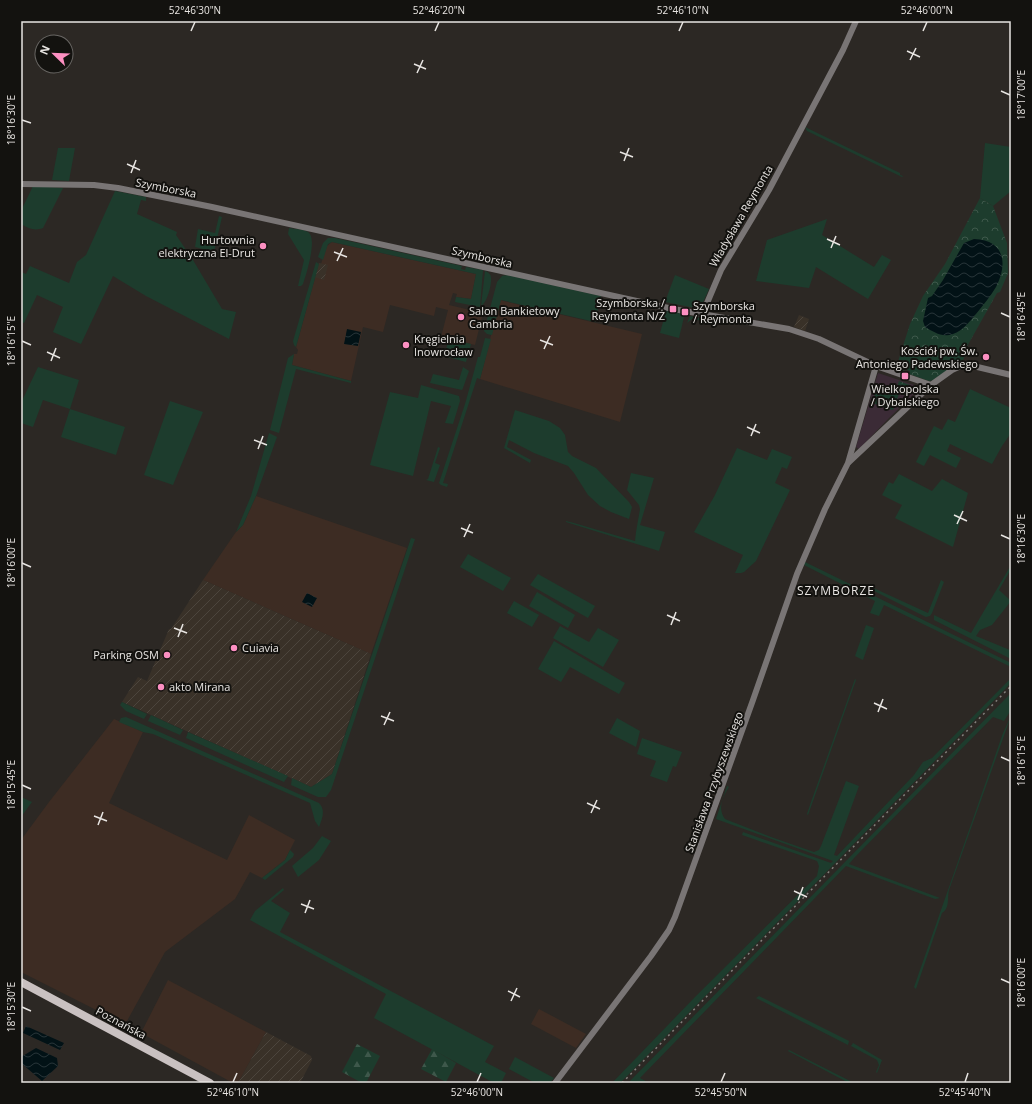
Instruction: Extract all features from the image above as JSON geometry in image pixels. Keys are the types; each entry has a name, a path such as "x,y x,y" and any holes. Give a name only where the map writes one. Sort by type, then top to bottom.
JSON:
{"main road":[{"name":"Poznańska","path":"21,982 210,1083"}],"street":[{"name":"Władysława Reymonta","path":"702,315 721,270 756,213 801,130 843,50 856,21"},
{"name":"Szymborska","path":"21,184 94,185 125,190 212,207 702,315 789,329 819,339 876,366 931,385"},
{"name":"Stanisława Przybyszewskiego","path":"848,463 931,385 948,372 963,365 969,365 1011,374"},
{"name":"Stanisława Przybyszewskiego","path":"555,1083 651,956 669,930 675,917 751,708 797,574 825,509 848,463 876,366"}],"shaded area":[{"path":"332,242 476,274 471,299 456,297 457,294 453,293 449,305 483,313 475,345 441,337 448,310 436,307 434,316 390,305 383,332 363,327 351,381 292,365 294,354 297,354 298,350 296,347 319,263 321,264 327,246"},
{"path":"319,263 328,265 324,280 315,277"},
{"path":"500,300 642,334 620,422 480,379"},
{"path":"799,315 809,319 805,331 794,327"},
{"path":"878,373 920,388 859,449 856,447"},
{"path":"256,496 407,548 371,654 203,580 236,532 243,525"},
{"path":"203,580 371,654 332,774 311,787 122,702 138,677 147,681 169,629 171,629"},
{"path":"114,719 143,732 109,803 227,860 249,815 295,840 285,860 262,878 250,872 235,899 165,952 127,1021 122,1023 21,972 21,840"},
{"path":"168,980 266,1032 238,1083 233,1083 141,1033"},
{"path":"539,1009 586,1034 576,1048 531,1024"},
{"path":"266,1032 311,1056 312,1060 300,1083 238,1083"}],"green space":[{"path":"805,127 900,173 900,175 903,176 902,177 807,131"},
{"path":"985,143 1011,147 1011,191 993,206 980,198"},
{"path":"58,148 75,148 69,181 52,180"},
{"path":"33,186 63,188 43,228 37,229 29,228 21,224 21,211"},
{"path":"115,191 146,197 146,201 141,200 137,214 177,232 176,235 193,260 222,309 236,312 229,339 146,296 113,276 81,344 53,332 63,307 37,295 24,323 21,322 21,272 26,274 30,266 69,283 77,262 86,255"},
{"path":"980,198 993,206 1007,243 1008,273 1000,292 997,293 965,350 967,352 963,360 934,380 929,381 909,374 910,371 905,369 904,371 896,368 910,324 923,296 945,264"},
{"path":"219,216 222,217 214,252 195,247 198,229 215,233"},
{"path":"827,219 822,235 874,267 882,255 891,260 868,299 816,267 809,288 756,281 767,240"},
{"path":"289,228 306,231 311,236 312,249 309,265 301,286 298,286 304,260 288,234"},
{"path":"328,238 335,238 462,266 461,269 465,270 466,267 483,270 480,307 455,302 456,297 471,299 476,274 332,242 328,244 323,260 318,257 323,243"},
{"path":"316,262 319,264 296,347 293,341"},
{"path":"485,271 490,275 491,284 489,293 481,306"},
{"path":"507,275 601,296 595,322 501,300 492,335 487,334 484,331 497,282 502,276"},
{"path":"675,275 709,289 700,309 665,302"},
{"path":"666,311 683,314 684,317 679,338 660,333"},
{"path":"690,316 725,322 725,325 692,319 687,323"},
{"path":"485,338 491,339 480,379 477,378 443,483 448,484 447,487 439,483"},
{"path":"449,339 471,344 466,362 444,356"},
{"path":"294,354 292,365 351,381 351,383 296,369 279,433 270,430 288,358"},
{"path":"38,367 79,380 70,409 43,400 33,427 21,423 21,403"},
{"path":"463,367 469,371 462,390 430,383 433,374 459,380"},
{"path":"899,381 910,385 907,396 895,392"},
{"path":"421,385 459,396 460,401 453,424 445,423 451,406 431,401 413,476 370,465 390,392 418,398"},
{"path":"877,388 899,394 893,410 872,403"},
{"path":"970,389 1011,408 1011,433 992,464 950,444 947,451 961,458 956,468 930,455 924,466 916,462 934,426 942,430 948,419 955,422"},
{"path":"170,401 203,412 173,485 144,475"},
{"path":"70,409 125,427 116,455 61,437"},
{"path":"515,410 549,421 560,428 565,435 568,452 572,456 596,468 629,502 632,507 629,519 600,506 588,495 568,466 534,453 509,440 507,447 531,460 530,463 504,448"},
{"path":"269,433 277,437 256,496 243,525 236,532 251,496"},
{"path":"438,447 440,448 435,463 440,465 434,482 426,480 428,479"},
{"path":"737,448 767,460 772,449 792,457 787,469 782,467 775,483 790,490 756,561 741,573 735,573 743,555 694,532 715,495"},
{"path":"631,473 654,478 640,525 665,532 659,551 566,522 635,541 640,509 639,505 627,490"},
{"path":"899,474 932,491 942,479 968,493 953,547 895,518 902,505 882,495 889,482 893,484"},
{"path":"411,538 415,539 331,790 326,797 318,797 291,785 292,778 311,787 332,774"},
{"path":"468,554 511,578 503,591 460,567"},
{"path":"805,562 1011,663 1011,667 884,605 879,616 870,613 875,601 804,565"},
{"path":"1011,565 1011,569 999,590 1011,601 992,625 980,630 976,636 1010,650 1011,659 934,620 934,615 971,633"},
{"path":"538,574 595,606 588,618 530,585"},
{"path":"941,580 944,582 932,613 930,616 926,617 866,587 867,585 928,613"},
{"path":"537,592 575,615 568,628 529,606"},
{"path":"514,601 539,615 532,627 507,613"},
{"path":"866,625 874,628 863,660 855,656"},
{"path":"560,626 589,642 598,628 619,640 603,667 553,638"},
{"path":"554,641 625,683 619,694 570,667 561,682 538,669"},
{"path":"1011,678 1011,683 633,1070 620,1083 612,1083 696,996 817,876 819,866 817,861 742,835 743,832 831,863 833,861 716,819 723,798 721,811 725,819 814,852 819,850 821,846 846,781 859,786 834,855 837,856 914,775 923,762 932,758"},
{"path":"855,679 856,680 808,815 811,802"},
{"path":"1011,693 1011,710 1004,721 993,717 849,864 940,898 935,899 846,866 640,1078 649,1083 628,1083"},
{"path":"122,702 147,714 144,719 126,711 120,705"},
{"path":"151,715 183,730 180,735 148,721"},
{"path":"1011,716 949,890 947,906 945,911 942,913 916,989 914,987 1003,733"},
{"path":"126,717 319,803 323,812 319,827 315,821 310,803 153,734 143,732 119,722 121,718"},
{"path":"617,718 640,731 636,747 609,733"},
{"path":"188,732 288,776 284,782 186,738"},
{"path":"642,738 682,752 676,767 673,766 667,782 650,776 656,761 637,754"},
{"path":"727,786 729,787 725,794 723,798"},
{"path":"21,797 32,802 21,817"},
{"path":"322,836 331,841 319,860 298,877 292,866 313,848"},
{"path":"290,850 294,854 293,857 265,880 262,878 285,860"},
{"path":"283,888 284,890 271,901 290,913 280,932 494,1046 485,1062 506,1073 501,1083 494,1083 374,1018 386,994 250,920 255,911"},
{"path":"759,996 849,1041 848,1045 756,998"},
{"path":"853,1043 882,1060 877,1073 876,1072 879,1065 877,1060 851,1046"},
{"path":"357,1044 380,1056 366,1083 362,1083 342,1072"},
{"path":"432,1049 456,1063 446,1082 421,1069"},
{"path":"789,1050 854,1083 849,1083 788,1051"},
{"path":"515,1057 554,1078 550,1083 535,1083 509,1069"}],"water":[{"path":"974,239 984,240 998,249 1002,262 1000,278 989,298 963,328 957,333 949,335 938,334 925,327 923,321 928,298 932,296 943,280 964,243"},
{"path":"347,329 361,332 358,346 344,344"},
{"path":"307,593 317,598 312,607 302,602"},
{"path":"26,1026 64,1043 60,1050 23,1033"},
{"path":"36,1048 57,1058 58,1066 42,1081 21,1063 21,1057"}],"railway":[{"path":"622,1083 1011,686"}],"place":[{"name":"Hurtownia elektryczna El-Drut","path":"263,246"},
{"name":"Szymborska / Reymonta N/Ż","path":"673,309"},
{"name":"Szymborska / Reymonta","path":"685,312"},
{"name":"Salon Bankietowy Cambria","path":"461,317"},
{"name":"Kręgielnia Inowrocław","path":"406,345"},
{"name":"Kościół pw. Św. Antoniego Padewskiego","path":"986,357"},
{"name":"Wielkopolska / Dybalskiego","path":"905,376"},
{"name":"Cuiavia","path":"234,648"},
{"name":"Parking OSM","path":"167,655"},
{"name":"akto Mirana","path":"161,687"}],"district":[{"name":"SZYMBORZE","path":"836,591"}]}
